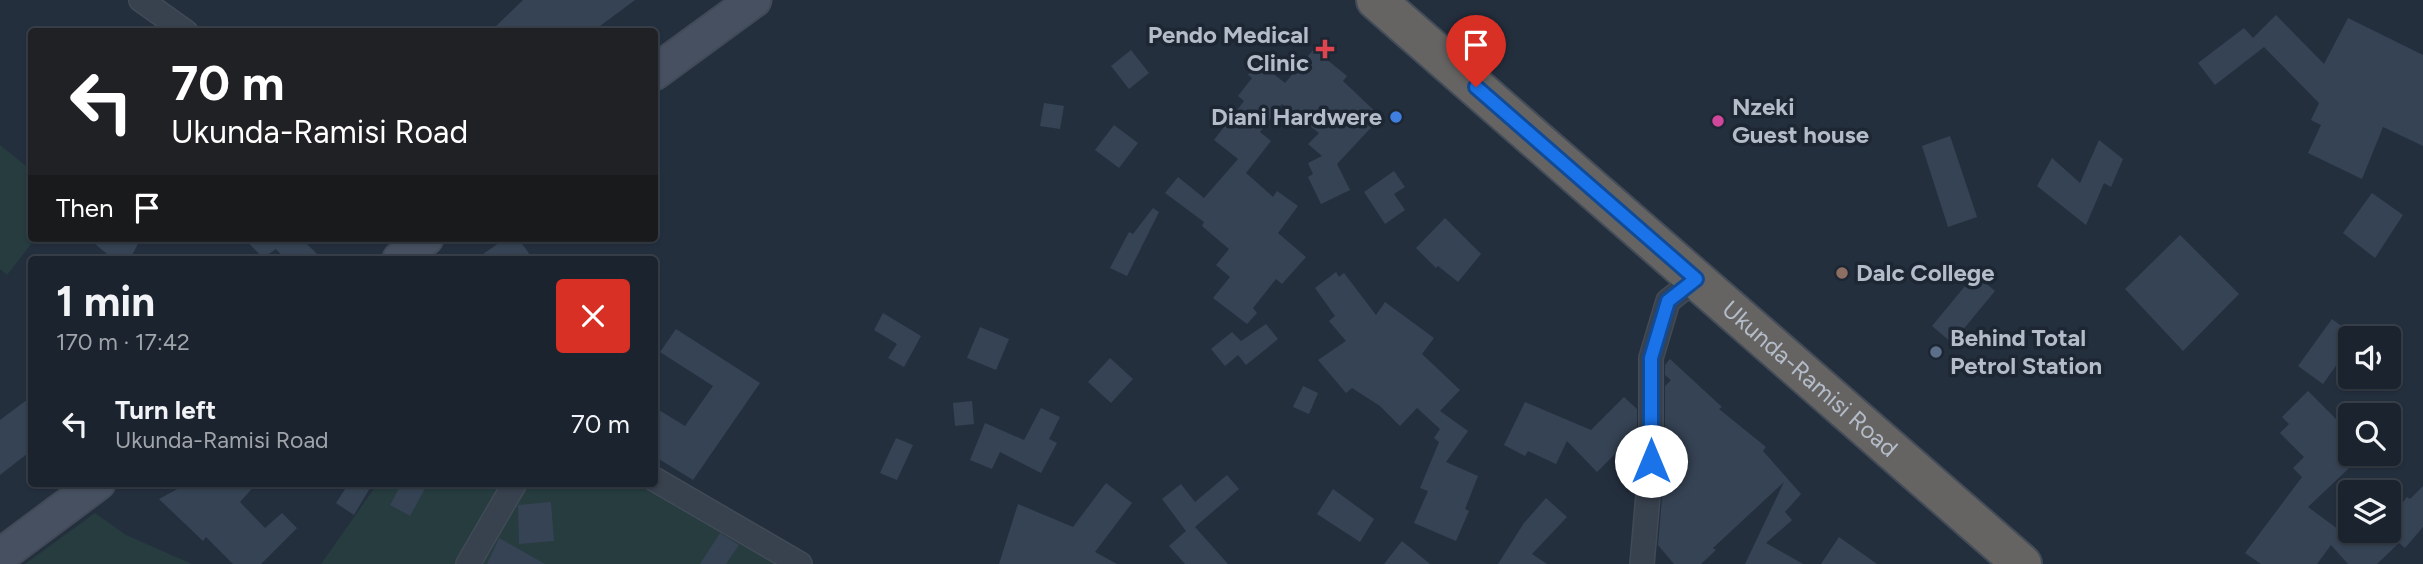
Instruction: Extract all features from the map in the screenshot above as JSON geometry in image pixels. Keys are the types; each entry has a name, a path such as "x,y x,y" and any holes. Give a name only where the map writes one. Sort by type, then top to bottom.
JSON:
{"highway":[{"name":"Ukunda-Ramisi Road","path":"1376,0 2022,564"}],"main road":[{"path":"658,70 754,0"},
{"path":"404,256 421,242"},
{"path":"0,556 93,487"}],"street":[{"path":"141,0 180,28"},
{"path":"1642,564 1651,461 1651,358 1668,301 1696,279"},
{"path":"658,482 800,564"},
{"path":"468,564 513,487"}],"green space":[{"path":"0,145 28,168 28,242 33,242 7,275 0,269"},
{"path":"375,487 500,487 458,564 321,564"},
{"path":"523,487 654,487 782,564 478,564"},
{"path":"95,513 126,535 192,564 25,564"}],"building":[{"path":"523,0 635,0 597,28 494,28"},
{"path":"2276,15 2324,64 2348,18 2423,55 2423,146 2383,127 2362,179 2308,153 2321,125 2311,120 2319,103 2264,47 2215,85 2198,63 2244,28 2253,38"},
{"path":"1314,49 1347,76 1343,81 1381,117 1337,164 1350,190 1321,204 1308,177 1313,174 1308,163 1322,156 1308,144 1319,133 1282,104 1260,132 1271,141 1246,173 1273,197 1277,191 1298,206 1278,233 1306,257 1282,284 1276,279 1253,308 1257,313 1247,324 1213,298 1230,277 1216,265 1229,249 1202,226 1204,222 1165,193 1178,177 1204,198 1238,159 1214,140 1244,101 1238,96 1252,78 1248,75 1258,62 1285,83"},
{"path":"1131,50 1149,73 1129,89 1111,66"},
{"path":"1044,103 1064,106 1060,129 1040,126"},
{"path":"1114,125 1138,143 1119,168 1095,150"},
{"path":"1950,136 1977,217 1948,227 1922,146"},
{"path":"2099,140 2123,159 2111,187 2104,183 2086,225 2037,186 2052,158 2080,183"},
{"path":"1394,171 1405,187 1394,194 1405,210 1385,224 1364,192"},
{"path":"2372,193 2403,215 2375,258 2343,233"},
{"path":"1153,208 1159,212 1127,276 1110,268 1129,232 1133,234"},
{"path":"1445,218 1481,254 1458,282 1438,266 1436,268 1416,248"},
{"path":"2180,235 2239,294 2183,351 2125,289"},
{"path":"93,242 139,242 132,256 109,256"},
{"path":"248,242 305,242 319,256 282,256 276,249 261,256"},
{"path":"500,242 521,242 531,256 480,256"},
{"path":"1336,272 1339,277 1344,273 1376,315 1385,302 1434,338 1422,354 1460,390 1440,411 1468,431 1446,462 1478,476 1465,509 1469,511 1456,541 1414,523 1428,491 1420,488 1439,442 1434,438 1440,429 1417,408 1400,426 1380,406 1352,388 1346,393 1318,360 1346,341 1329,321 1335,316 1315,288"},
{"path":"1975,274 1995,291 1952,343 1932,326"},
{"path":"883,313 921,336 904,367 888,358 897,344 874,330"},
{"path":"2332,319 2341,326 2338,326 2338,363 2323,384 2298,366"},
{"path":"1266,324 1278,339 1246,365 1238,355 1225,366 1211,349 1232,332 1241,341"},
{"path":"980,327 1009,339 996,370 967,358"},
{"path":"676,329 760,383 693,480 658,458 658,409 685,426 713,386 660,352"},
{"path":"1110,358 1133,379 1111,403 1088,382"},
{"path":"1670,359 1722,407 1719,409 1766,447 1763,451 1801,494 1785,512 1792,520 1766,543 1803,564 1745,564 1784,482 1713,548 1716,550 1701,564 1674,564 1658,545 1663,485 1676,474 1665,464 1665,386 1671,380 1665,375 1665,365"},
{"path":"1303,386 1318,393 1309,414 1293,407"},
{"path":"2308,391 2338,421 2338,466 2351,466 2308,507 2338,529 2338,543 2399,543 2377,564 2348,564 2331,545 2317,564 2261,564 2245,553 2302,477 2293,468 2304,457 2280,433 2289,424 2282,417"},
{"path":"1624,397 1637,409 1637,437 1634,435 1597,472 1567,441 1556,464 1528,451 1525,456 1504,445 1525,402 1591,430"},
{"path":"28,399 28,453 0,475 0,420"},
{"path":"972,401 974,424 955,426 953,403"},
{"path":"1041,408 1060,417 1049,439 1057,443 1041,473 1000,452 992,469 970,460 985,423 1024,440"},
{"path":"896,438 913,445 897,480 880,473"},
{"path":"1227,475 1239,489 1195,527 1228,564 1185,564 1169,546 1186,531 1162,499 1181,484 1195,502"},
{"path":"1106,483 1132,503 1095,552 1117,564 999,564 1018,504 1073,527"},
{"path":"2423,486 2423,527 2405,548 2399,543 2401,504"},
{"path":"181,487 253,487 240,502 265,528 282,513 297,528 261,564 233,564 206,537 203,541 159,499"},
{"path":"346,487 371,487 354,515 336,503"},
{"path":"400,487 426,487 410,516 390,505"},
{"path":"1333,489 1374,519 1360,542 1317,514"},
{"path":"1546,498 1567,517 1532,554 1547,564 1498,564 1524,523"},
{"path":"551,502 554,541 519,544 518,505"},
{"path":"720,533 739,545 726,564 700,564"},
{"path":"1839,537 1877,564 1821,564"},
{"path":"499,538 545,564 487,564"},
{"path":"1402,541 1430,564 1384,564"}],"place":[{"name":"Pendo Medical Clinic","path":"1325,49"},
{"name":"Diani Hardwere","path":"1396,117"},
{"name":"Nzeki Guest house","path":"1718,121"},
{"name":"Dalc College","path":"1842,273"},
{"name":"Behind Total Petrol Station","path":"1936,352"}],"route":[{"path":"1476,87 1696,279 1668,301 1651,358 1651,461"}]}
